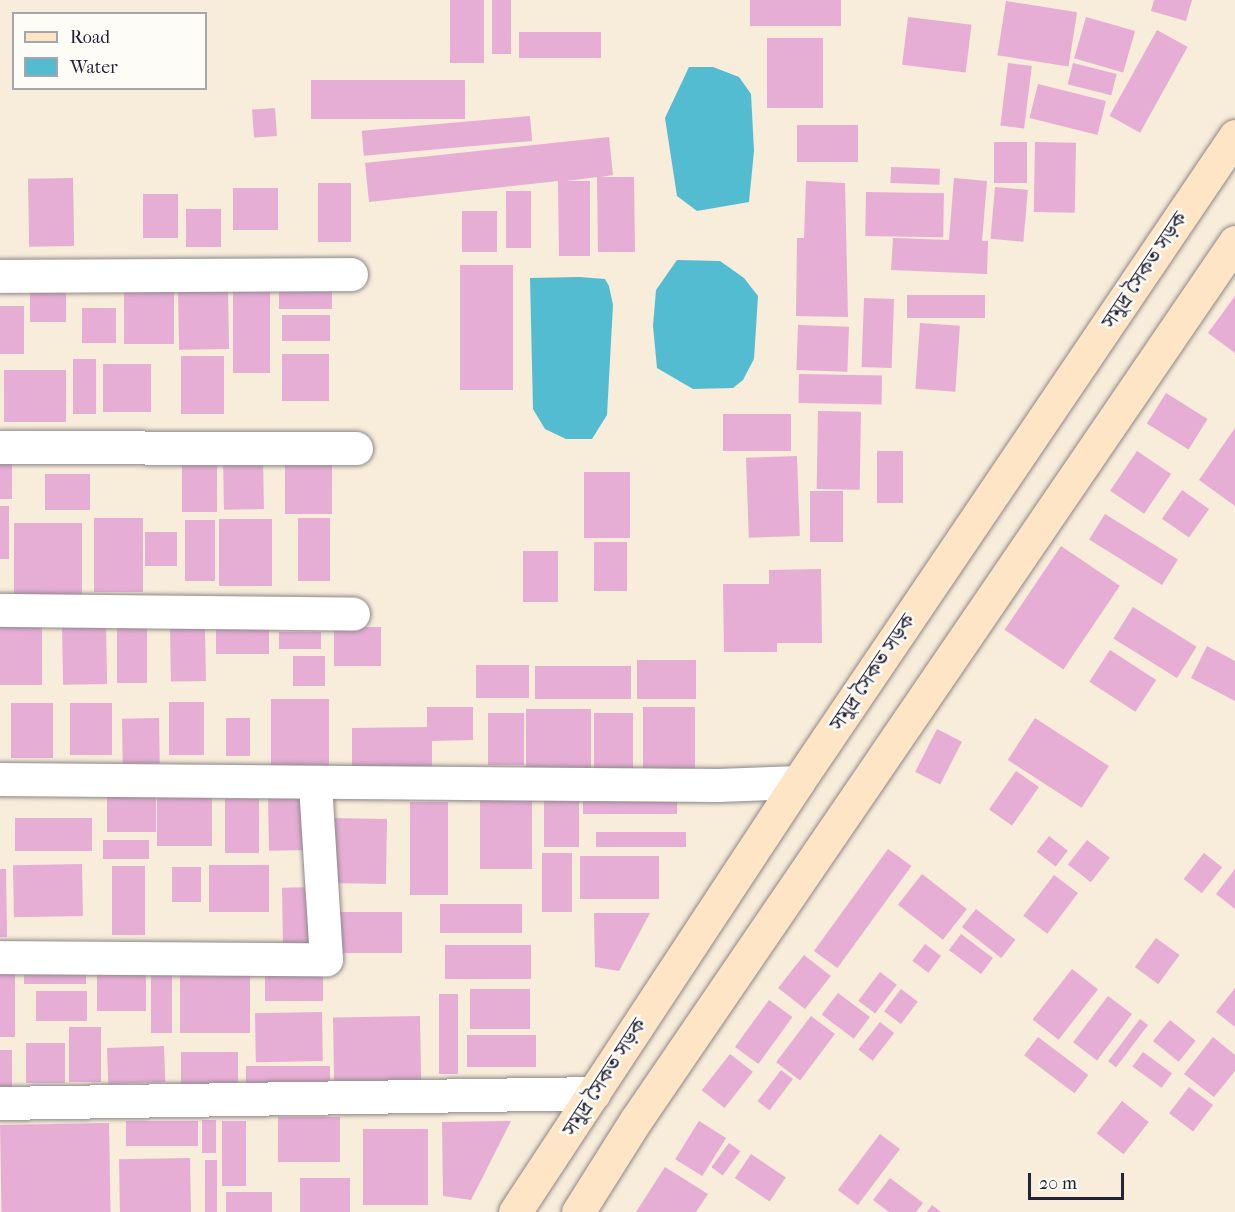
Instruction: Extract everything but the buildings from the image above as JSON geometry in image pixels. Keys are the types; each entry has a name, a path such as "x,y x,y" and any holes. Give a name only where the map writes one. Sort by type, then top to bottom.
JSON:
{"main road":[{"name":"সমুদ্র সৈকত সড়ক","path":"514,1212 798,782 1235,136"},
{"path":"578,1212 643,1110 1235,242"}],"street":[{"path":"0,276 351,274"},
{"path":"0,447 356,448"},
{"path":"0,610 353,614"},
{"path":"0,779 718,785 798,782"},
{"path":"0,957 326,959 315,782"},
{"path":"0,1103 594,1093"}],"water":[{"path":"689,67 713,67 739,77 751,94 754,151 749,202 697,211 677,196 665,118"},
{"path":"677,260 720,261 744,278 758,296 754,359 743,380 733,388 693,389 657,368 653,326 656,290"},
{"path":"530,278 605,279 613,305 607,415 592,439 566,439 545,429 533,409"}]}
